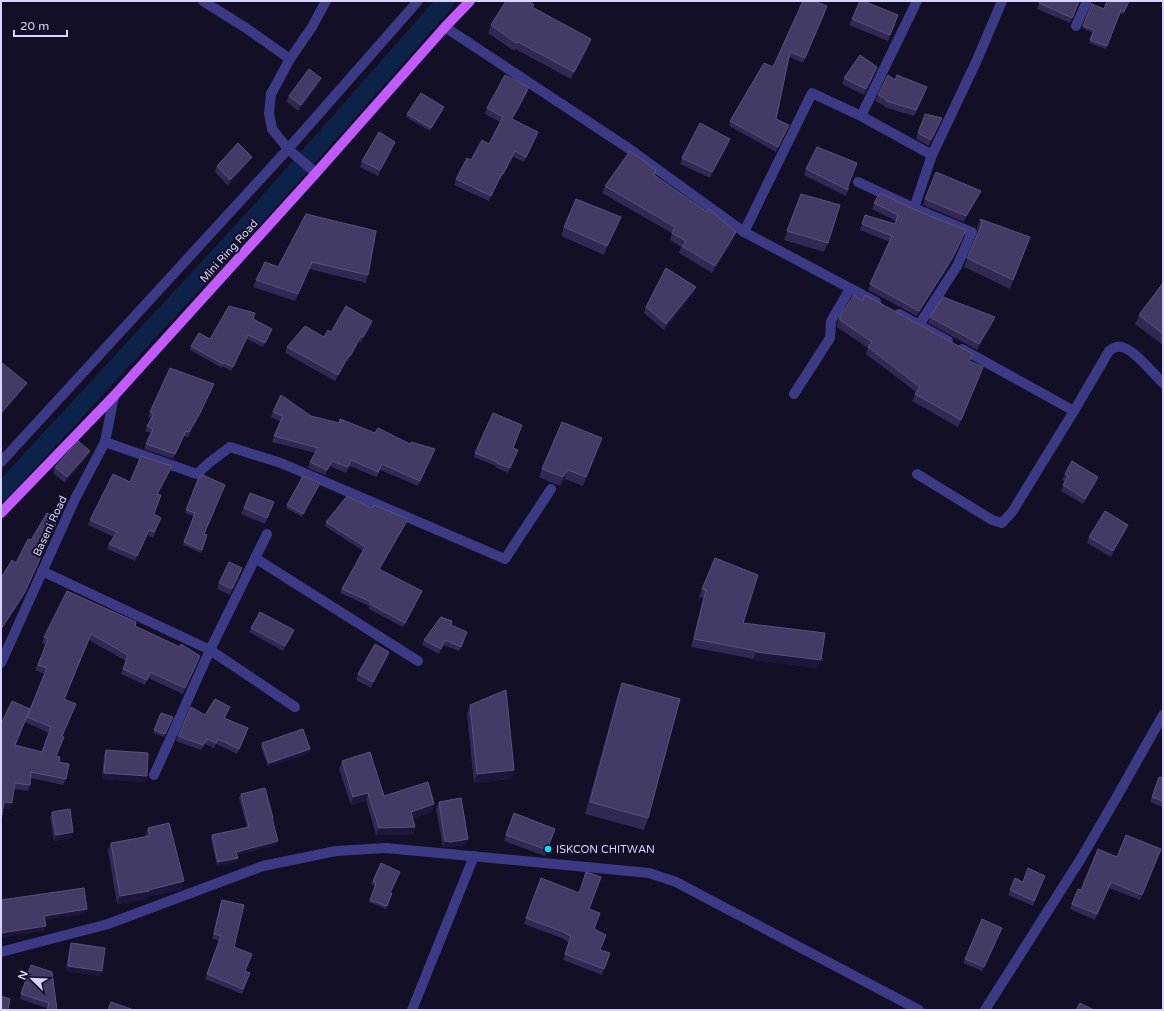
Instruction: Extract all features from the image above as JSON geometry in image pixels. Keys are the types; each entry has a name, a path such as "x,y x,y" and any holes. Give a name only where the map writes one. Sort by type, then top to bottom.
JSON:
{"main road":[{"name":"Mini Ring Road","path":"1,513 114,396 470,1"}],"street":[{"path":"203,1 246,28 290,59"},
{"path":"316,173 288,149 272,129 268,113 271,94 290,59 312,27 326,1"},
{"path":"1,462 288,149 418,1"},
{"path":"861,116 917,1"},
{"path":"914,208 932,155 977,60 1002,1"},
{"path":"1076,26 1087,1"},
{"path":"445,27 628,148 744,232 888,308 1074,410"},
{"path":"744,232 812,93 861,116 932,155"},
{"path":"858,182 914,208 972,232 957,266 919,325"},
{"path":"794,394 830,338 831,321 850,289"},
{"path":"917,474 992,520 1002,523 1012,512 1109,351 1118,347 1127,348 1163,383"},
{"name":"Baseni Road","path":"1,664 75,499 105,442 114,396"},
{"path":"105,442 197,474 230,447 281,463 505,559 551,489"},
{"path":"154,775 210,650 267,534"},
{"path":"256,558 418,661"},
{"path":"42,571 210,650 295,706"},
{"path":"985,1010 1080,860 1163,715"},
{"path":"1,952 108,924 263,866 336,851 386,848 649,873 676,882 919,1010"},
{"path":"412,1010 474,856"}],"building":[{"path":"506,1 529,1 534,5 532,7 591,39 574,72 518,42 516,43 491,25"},
{"path":"803,1 814,1 827,6 805,58 790,52 776,119 789,125 778,147 730,121 764,63 773,67"},
{"path":"860,1 898,15 890,35 852,19"},
{"path":"1040,1 1079,1 1072,18 1039,3"},
{"path":"1107,1 1129,1 1124,12 1121,10 1107,46 1090,40 1094,30 1083,26 1092,4 1104,9"},
{"path":"860,55 877,67 866,89 844,78"},
{"path":"309,69 321,78 301,105 289,96"},
{"path":"505,75 529,87 512,119 538,132 526,157 515,151 491,196 456,179 467,158 471,160 482,140 489,144 503,117 487,108"},
{"path":"888,75 895,80 897,75 927,87 916,110 886,101 887,100 878,95"},
{"path":"421,93 444,107 431,128 407,114"},
{"path":"925,114 942,118 931,140 918,133"},
{"path":"700,123 730,139 712,172 682,158"},
{"path":"379,132 395,142 380,170 362,161"},
{"path":"238,143 252,157 230,180 217,166"},
{"path":"817,147 857,163 848,186 848,190 806,169"},
{"path":"630,151 656,170 654,175 707,212 709,209 736,232 715,266 682,246 686,241 672,233 675,227 605,186"},
{"path":"936,172 981,191 966,216 925,199"},
{"path":"880,193 920,212 966,230 953,257 919,311 870,284 892,236 862,224 865,215 895,224 898,215 874,203"},
{"path":"801,194 840,205 828,243 787,231"},
{"path":"576,199 621,217 607,246 564,227"},
{"path":"306,214 376,231 368,275 312,262 298,294 256,280 265,262 278,267"},
{"path":"980,219 1030,237 1013,280 967,258 981,226 982,222"},
{"path":"666,268 696,287 666,324 646,307"},
{"path":"1163,283 1163,334 1139,315"},
{"path":"854,295 862,301 865,295 973,354 969,361 983,367 961,420 915,394 920,387 868,347 872,342 840,320 840,316"},
{"path":"943,297 995,317 979,344 930,317"},
{"path":"229,306 255,313 253,319 272,329 265,343 248,335 233,367 224,363 223,364 191,346 199,333 210,339"},
{"path":"346,306 372,321 363,337 361,336 350,356 349,355 338,375 287,347 305,326 324,337 328,330 331,332"},
{"path":"2,363 27,383 1,413 1,364"},
{"path":"170,368 214,384 200,413 189,432 186,431 175,454 146,444 153,429 147,426 154,414 150,412"},
{"path":"281,395 311,416 339,423 340,419 375,433 378,428 410,444 411,442 435,449 420,481 382,464 378,472 351,460 348,467 332,461 327,470 310,462 318,448 274,436 283,416 273,412"},
{"path":"493,413 522,425 513,448 518,450 510,468 475,453"},
{"path":"562,422 602,438 586,477 568,470 563,477 542,469"},
{"path":"78,441 90,451 67,477 55,467"},
{"path":"141,456 172,466 157,494 161,495 154,514 161,518 154,532 149,530 137,556 109,544 117,532 90,520 113,474 130,482"},
{"path":"1072,461 1098,477 1085,499 1063,485 1068,476 1065,474"},
{"path":"203,475 225,485 204,534 207,535 202,550 184,542 195,513 186,510 199,477"},
{"path":"303,476 320,483 303,514 287,505"},
{"path":"250,493 274,502 267,518 244,508"},
{"path":"347,496 372,508 374,505 408,519 379,569 422,591 405,623 370,604 371,602 342,589 365,547 326,522"},
{"path":"1105,511 1128,525 1113,551 1089,537"},
{"path":"47,513 58,519 25,592 1,629 1,578 12,560 16,563 28,539 31,540"},
{"path":"715,558 758,575 743,623 825,633 821,660 756,652 757,651 694,639 706,590 702,589"},
{"path":"229,562 242,568 232,589 219,583"},
{"path":"67,591 136,622 135,626 180,647 181,644 200,656 185,688 150,672 147,680 123,669 128,655 91,634 64,699 76,704 62,736 64,737 56,756 60,757 59,762 69,764 66,779 31,772 30,785 15,783 12,803 4,802 1,821 1,724 12,701 30,709 15,745 42,752 51,727 27,717 47,668 38,665 48,639 44,637"},
{"path":"260,612 294,630 285,646 251,628"},
{"path":"441,617 452,621 451,625 467,632 461,647 445,640 441,649 424,640"},
{"path":"375,644 389,652 373,682 358,674"},
{"path":"622,683 680,699 648,818 590,802"},
{"path":"506,690 514,770 477,774 470,705"},
{"path":"215,699 230,707 224,718 248,728 239,749 218,739 216,743 207,739 203,745 178,736 191,707 205,715"},
{"path":"161,713 173,717 165,734 154,730"},
{"path":"303,729 310,749 269,763 262,743"},
{"path":"106,750 148,753 147,776 104,773"},
{"path":"370,752 384,796 428,782 434,804 411,812 415,827 379,828 368,793 353,797 342,761"},
{"path":"1159,777 1163,778 1163,801 1152,797"},
{"path":"265,788 278,841 236,852 238,858 218,862 212,835 249,827 241,794"},
{"path":"461,798 468,839 451,842 445,841 439,802"},
{"path":"70,809 73,832 56,835 52,812"},
{"path":"514,813 555,829 547,850 506,835"},
{"path":"169,823 184,881 149,891 120,896 111,843 150,836 148,828"},
{"path":"1126,835 1161,849 1142,895 1111,882 1097,914 1072,904 1078,889 1081,890 1098,849 1117,857"},
{"path":"381,863 400,872 390,893 392,893 387,906 370,900 376,883 373,881"},
{"path":"1028,868 1045,876 1034,901 1010,890 1015,878 1023,882"},
{"path":"586,872 601,877 589,909 600,913 594,929 606,935 600,950 610,953 604,969 565,954 571,936 526,918 541,878 579,893"},
{"path":"84,888 87,909 44,916 46,926 1,933 1,900"},
{"path":"222,900 244,905 234,947 252,954 245,971 250,973 243,989 207,974 221,936 214,934"},
{"path":"982,919 1002,928 984,967 965,959"},
{"path":"71,943 105,948 102,971 68,966"},
{"path":"31,965 52,972 57,1010 47,1010 49,1003 21,994"},
{"path":"1,996 10,999 8,1010 1,1010"},
{"path":"111,1002 134,1010 108,1010"},
{"path":"1080,1003 1094,1010 1076,1010"}],"waterway":[{"path":"1,492 265,206 446,1"}],"place":[{"name":"ISKCON CHITWAN","path":"548,849"}]}
